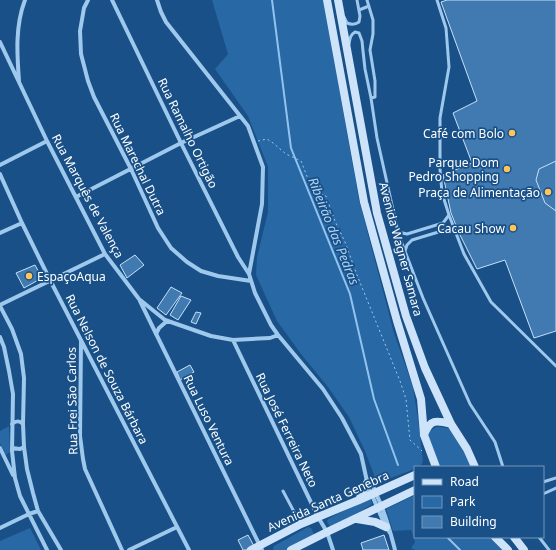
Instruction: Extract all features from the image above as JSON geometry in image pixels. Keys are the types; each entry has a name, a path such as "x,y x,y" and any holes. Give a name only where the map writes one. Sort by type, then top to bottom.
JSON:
{"main road":[{"name":"Avenida Wagner Samara","path":"327,0 364,202 396,321 421,398 424,434 434,466"},
{"name":"Avenida Wagner Samara","path":"339,2 377,213 406,316 425,368 451,424 467,450 475,466"},
{"path":"424,434 427,427 433,422 439,421 451,424"},
{"name":"Avenida Santa Genebra","path":"251,550 261,548 301,524 374,494 414,475"},
{"path":"359,500 367,481"},
{"path":"291,550 414,490"},
{"path":"356,518 375,522 388,530"},
{"path":"496,538 508,550"},
{"path":"515,538 524,550"}],"street":[{"name":"Rua Marquês de Valença","path":"25,0 18,29 17,53 19,83 105,254 139,299 167,321 211,336 233,340 270,338 278,335"},
{"name":"Rua Marechal Dutra","path":"88,0 84,8 80,31 81,54 88,81 94,97 131,169 158,228 170,248 201,271 218,276 251,281"},
{"name":"Rua Ramalho Ortigão","path":"112,0 181,143 238,257 249,274"},
{"path":"157,0 166,22 248,126 263,168 262,204 249,274 255,293 271,325 323,389 342,418 361,454 367,481 388,521 388,530"},
{"path":"0,42 19,83"},
{"path":"76,197 181,143 240,116"},
{"path":"0,165 47,141"},
{"name":"Rua Nelson de Souza Bárbara","path":"0,174 50,280 189,550"},
{"path":"0,233 22,223"},
{"path":"60,550 38,511 27,469 24,447 24,378 21,354 12,329 0,306 105,254"},
{"name":"Rua Luso Ventura","path":"139,299 261,548"},
{"path":"156,334 159,328 167,321"},
{"path":"0,337 10,371 13,394 12,448 15,478 20,496 47,550"},
{"name":"Rua Frei São Carlos","path":"81,340 80,436 83,459 85,469 122,550"},
{"name":"Rua José Ferreira Neto","path":"233,340 318,517 327,532 333,550"},
{"path":"12,424 19,421 23,424"},
{"path":"12,448 20,449 24,447"},
{"path":"0,448 15,478"},
{"path":"380,507 395,550"},
{"path":"0,528 38,511"},
{"path":"129,550 177,527"}],"lane":[{"path":"339,2 347,23 355,24 359,22 360,16 357,0"},
{"path":"367,0 373,20 373,34 370,50 375,80 375,97 371,98"},
{"path":"437,0 446,28 449,67 440,115 440,168 442,194 464,254 491,302 556,366"},
{"path":"359,10 369,6"},
{"path":"348,53 352,34 355,32 360,33 377,138 398,232 430,312 470,404 495,442 503,466"},
{"path":"398,232 407,234 443,223 449,215"},
{"path":"405,251 407,245 412,240 444,230 455,232"},
{"path":"544,482 556,478"},
{"path":"544,494 556,488"},
{"path":"283,491 301,524"},
{"path":"540,538 549,550"}],"path":[{"path":"254,141 267,139 286,154 301,161 312,189 326,196 335,221 346,242 356,275 406,398 410,440 424,452 430,451"}],"green space":[{"path":"212,0 323,0 359,200 394,333 413,387 423,461 420,466 414,466 414,469 377,483 365,451 349,417 277,321 256,275 257,257 268,212 268,167 248,116 215,69 228,54"},
{"path":"9,426 10,452 6,455 0,443 0,431"},
{"path":"436,427 451,429 465,451 472,466 440,466 428,438 430,431"},
{"path":"414,495 414,538 491,538 502,550 415,550 411,548 415,542 411,530 393,531 386,509"},
{"path":"370,498 372,503 371,505 332,528 327,522 328,519"},
{"path":"308,527 311,528 314,535 288,550 274,550 274,546"},
{"path":"30,528 41,550 0,550 0,541"}],"building":[{"name":"Parque Dom Pedro Shopping","path":"447,0 556,0 556,331 534,338 505,260 477,269 451,213 443,175 472,163 453,113 477,101 441,2"},
{"name":"Praça de Alimentação","path":"556,161 556,211 545,203 536,180 539,169"},
{"path":"135,255 144,265 127,278 120,265"},
{"name":"EspaçoAqua","path":"35,265 42,278 24,288 16,273"},
{"path":"171,287 182,293 166,315 157,308"},
{"path":"181,296 191,300 178,320 170,315"},
{"path":"196,312 201,313 196,324 191,322"},
{"path":"190,365 194,372 180,380 177,372"},
{"path":"248,535 254,546 243,550 238,540"},
{"path":"384,535 389,550 363,550 361,543"}],"waterway":[{"name":"Ribeirão das Pedras","path":"272,0 291,148 350,294 374,399 398,465"},
{"name":"Ribeirão das Pedras","path":"448,538 460,550"}],"place":[{"name":"Café com Bolo","path":"512,133"},
{"name":"Parque Dom Pedro Shopping","path":"507,169"},
{"name":"Praça de Alimentação","path":"548,192"},
{"name":"Cacau Show","path":"513,228"},
{"name":"EspaçoAqua","path":"29,276"}]}
